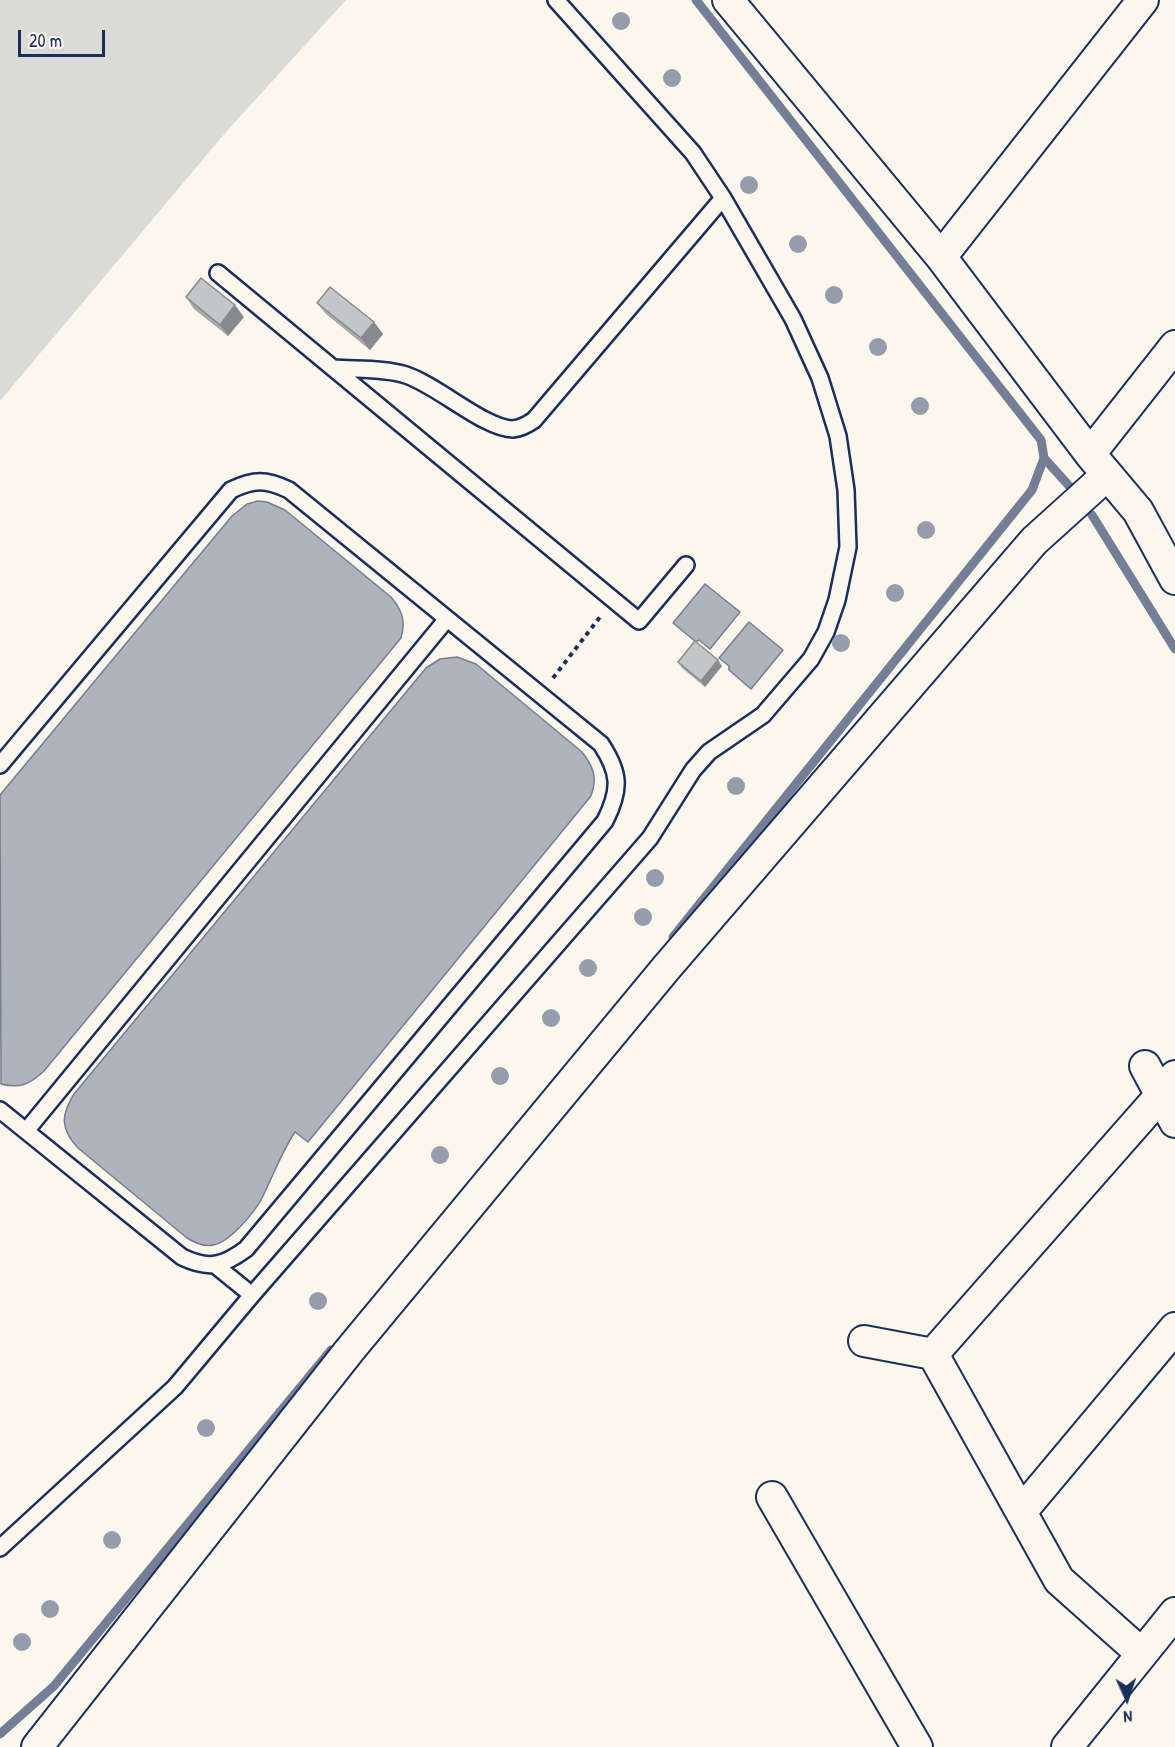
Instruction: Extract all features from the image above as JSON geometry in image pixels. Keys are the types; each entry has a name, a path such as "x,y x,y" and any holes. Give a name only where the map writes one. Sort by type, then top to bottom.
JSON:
{"street":[{"path":"728,0 941,257 1099,464 1138,511 1175,579"},
{"path":"941,257 1143,0"},
{"path":"37,1747 349,1351 667,967 1099,464 1175,345"},
{"path":"1145,1066 1168,1086 1175,1122"},
{"path":"933,1354 1168,1086"},
{"path":"1021,1512 1175,1328"},
{"path":"864,1341 933,1354"},
{"path":"933,1354 1059,1580 1142,1654"},
{"path":"772,1497 916,1747"},
{"path":"1067,1747 1175,1613"}],"lane":[{"path":"0,1548 175,1387 252,1295 650,838 693,770 709,752 763,715 811,659 826,632 837,600 848,547 846,490 838,436 820,378 793,320 723,198 693,153 556,0"},
{"path":"333,368 405,374 423,382 495,425 515,429 525,426 534,420 723,198"},
{"path":"218,273 639,621 686,565"},
{"path":"0,765 231,490 245,483 260,481 274,483 289,490 601,744 612,762 618,782 615,802 605,821 246,1249 230,1260 215,1265 198,1265 182,1257 0,1110"},
{"path":"26,1131 446,620"},
{"path":"215,1265 252,1295"}],"path":[{"path":"540,695 613,600"}],"shaded area":[{"path":"0,0 346,0 226,132 0,401"},
{"path":"258,501 267,502 285,510 391,597 402,616 401,638 44,1071 19,1086 1,1084 0,795 232,516 247,504"},
{"path":"705,584 740,612 710,649 699,640 696,642 673,623"},
{"path":"749,622 783,650 751,689 719,658"},
{"path":"457,657 476,664 582,752 593,772 594,783 591,796 308,1142 295,1132 262,1198 248,1218 234,1233 219,1243 203,1245 196,1243 78,1148 65,1128 65,1115 70,1102 74,1094 426,668 440,659"}],"building":[{"path":"201,278 235,305 220,325 186,297"},
{"path":"330,287 374,322 361,338 317,303"},
{"path":"695,641 718,660 701,681 678,662"}],"waterway":[{"path":"673,937 1032,490 1044,458 1041,440 696,0"},
{"path":"1044,458 1071,488"},
{"path":"1092,515 1175,649"},
{"path":"0,1734 54,1686 331,1350"}]}
